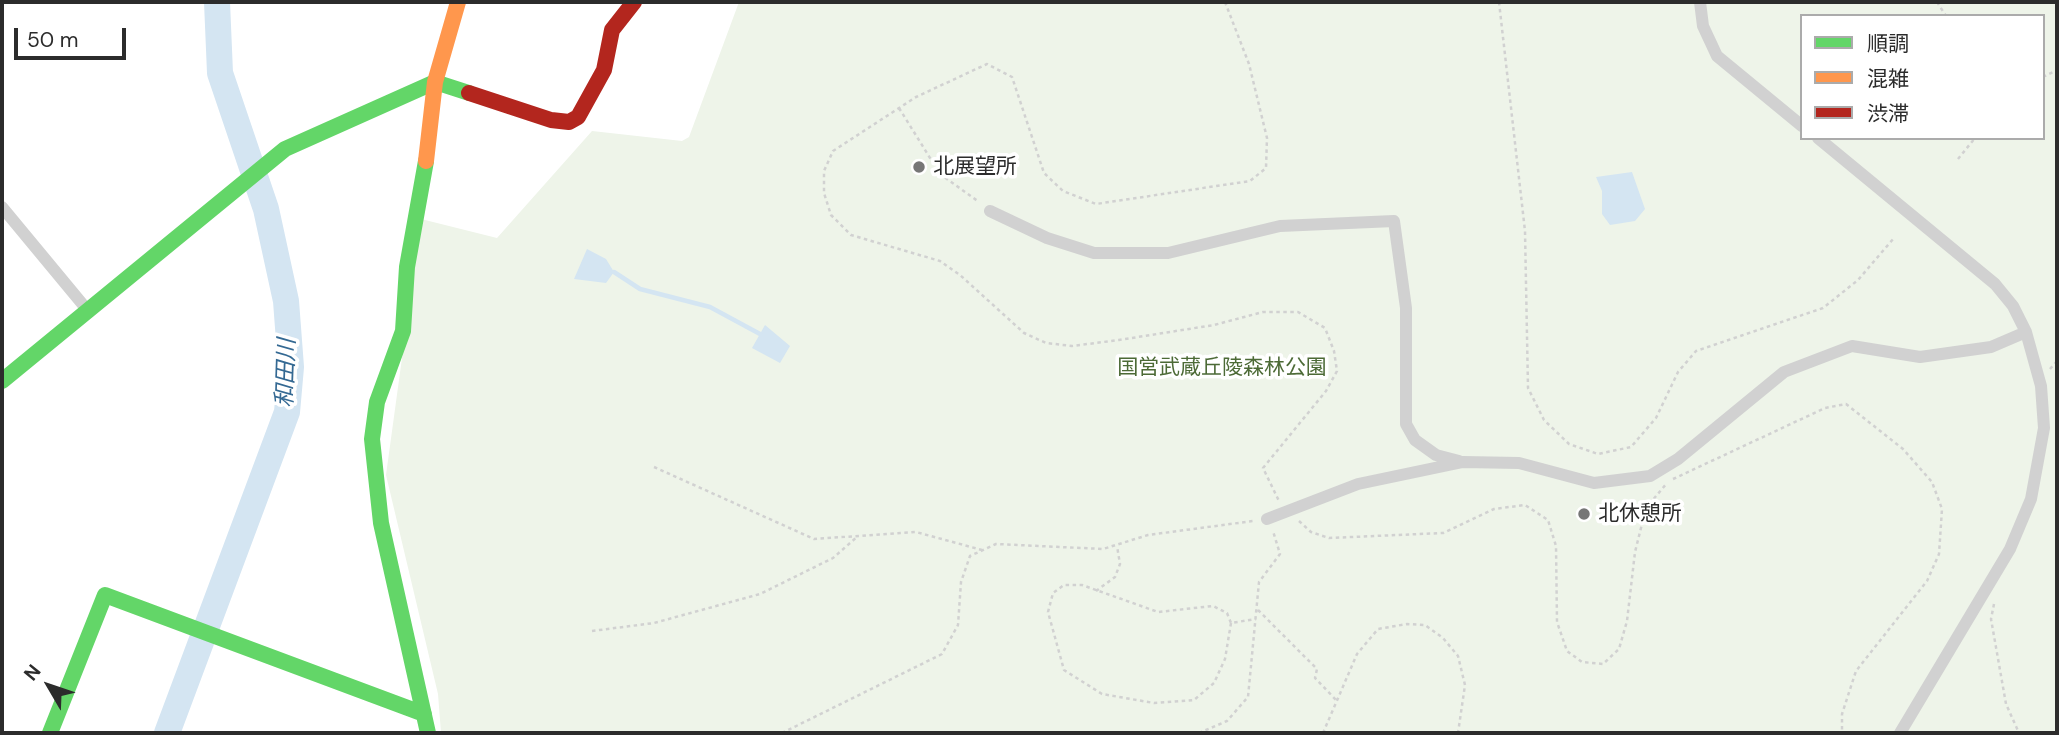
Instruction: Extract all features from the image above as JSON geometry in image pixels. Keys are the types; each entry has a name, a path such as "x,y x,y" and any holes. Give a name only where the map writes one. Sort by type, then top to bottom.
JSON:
{"street":[{"path":"428,733 381,523 372,439 377,402 403,331 407,267 425,174 435,82 458,2"},
{"path":"2,381 285,149 435,82 551,120 569,122 578,117 604,70 612,30 634,2"},
{"path":"1700,2 1703,26 1717,56 1744,81 1800,124"},
{"path":"1820,140 1983,272 2013,306 2026,332 2041,386 2044,428 2031,499 2010,549 1900,733"},
{"path":"2,207 89,312"},
{"path":"990,211 1047,238 1094,253 1168,253 1280,226 1394,221 1406,308 1406,424 1415,440 1436,455 1463,462"},
{"path":"1275,514 1357,484 1463,462 1520,463 1594,483 1650,476 1678,458 1784,372 1852,346 1920,357 1991,347 2026,332"},
{"path":"50,733 105,595 425,714"}],"path":[{"path":"1199,733 1227,721 1248,697 1259,582 1280,554 1276,499 1263,468 1326,391 1336,371 1334,351 1325,328 1298,312 1263,312 1214,325 1072,346 1046,343 1024,332 961,275 940,261 851,235 831,215 824,193 824,171 833,150 899,108 987,64 1012,77 1044,173 1063,191 1096,204 1250,181 1266,168 1267,138 1249,64 1225,2"},
{"path":"1499,2 1525,231 1528,388 1544,420 1569,444 1598,454 1631,447 1656,418 1678,372 1696,351 1823,309 1858,280 1894,238"},
{"path":"899,108 940,174 990,211"},
{"path":"1958,159 1973,140"},
{"path":"1294,516 1311,532 1329,537 1443,533 1494,509 1525,505 1548,520 1556,546 1557,622 1567,651 1582,663 1603,664 1619,649 1627,621 1635,552 1646,509 1667,483 1825,408 1846,404 1903,449 1932,482 1942,509 1942,533 1939,554 1927,581 1856,671 1842,714 1842,733"},
{"path":"654,467 814,539 916,532 982,550"},
{"path":"782,733 942,654 958,625 961,582 970,556 982,550 996,544 1103,549 1148,535 1275,514"},
{"path":"592,631 654,623 760,594 833,558 858,536"},
{"path":"1096,591 1115,577 1120,564 1117,545"},
{"path":"1064,585 1082,585 1158,612 1213,606 1227,613 1231,623 1225,659 1214,683 1194,700 1154,703 1102,694 1064,670 1048,612 1053,593 1064,585"},
{"path":"1996,592 1992,620 2006,705 2019,733"},
{"path":"1256,609 1317,669 1315,678 1338,702"},
{"path":"1231,623 1255,619"},
{"path":"1324,733 1357,654 1378,629 1407,624 1425,625 1443,638 1458,656 1465,685 1458,733"},
{"path":"1078,733 1107,733"}],"green space":[{"name":"国営武蔵丘陵森林公園","path":"739,2 2057,2 2057,733 441,733 438,694 386,475 421,219 497,238 592,131 682,141 689,137"}],"water":[{"path":"1632,172 1645,209 1635,221 1610,225 1602,214 1602,191 1596,177"},
{"path":"587,249 606,259 614,272 606,283 574,279"},
{"path":"765,325 790,346 780,363 752,348"}],"waterway":[{"name":"和田川","path":"167,733 287,412 291,367 286,301 266,209 220,73 217,2"},
{"path":"614,272 640,289 710,307 760,334"}],"traffic: fast":[{"path":"2,381 285,149 435,82 469,93"},
{"path":"426,161 407,267 403,331 377,402 372,439 381,523 428,733"},
{"path":"50,733 105,595 424,714"}],"traffic: slow":[{"path":"426,161 435,82 458,2"}],"traffic: jam":[{"path":"469,93 551,120 569,122 578,117 604,70 612,30 634,2"}],"place":[{"name":"北展望所","path":"919,167"},
{"name":"北休憩所","path":"1584,514"}]}
